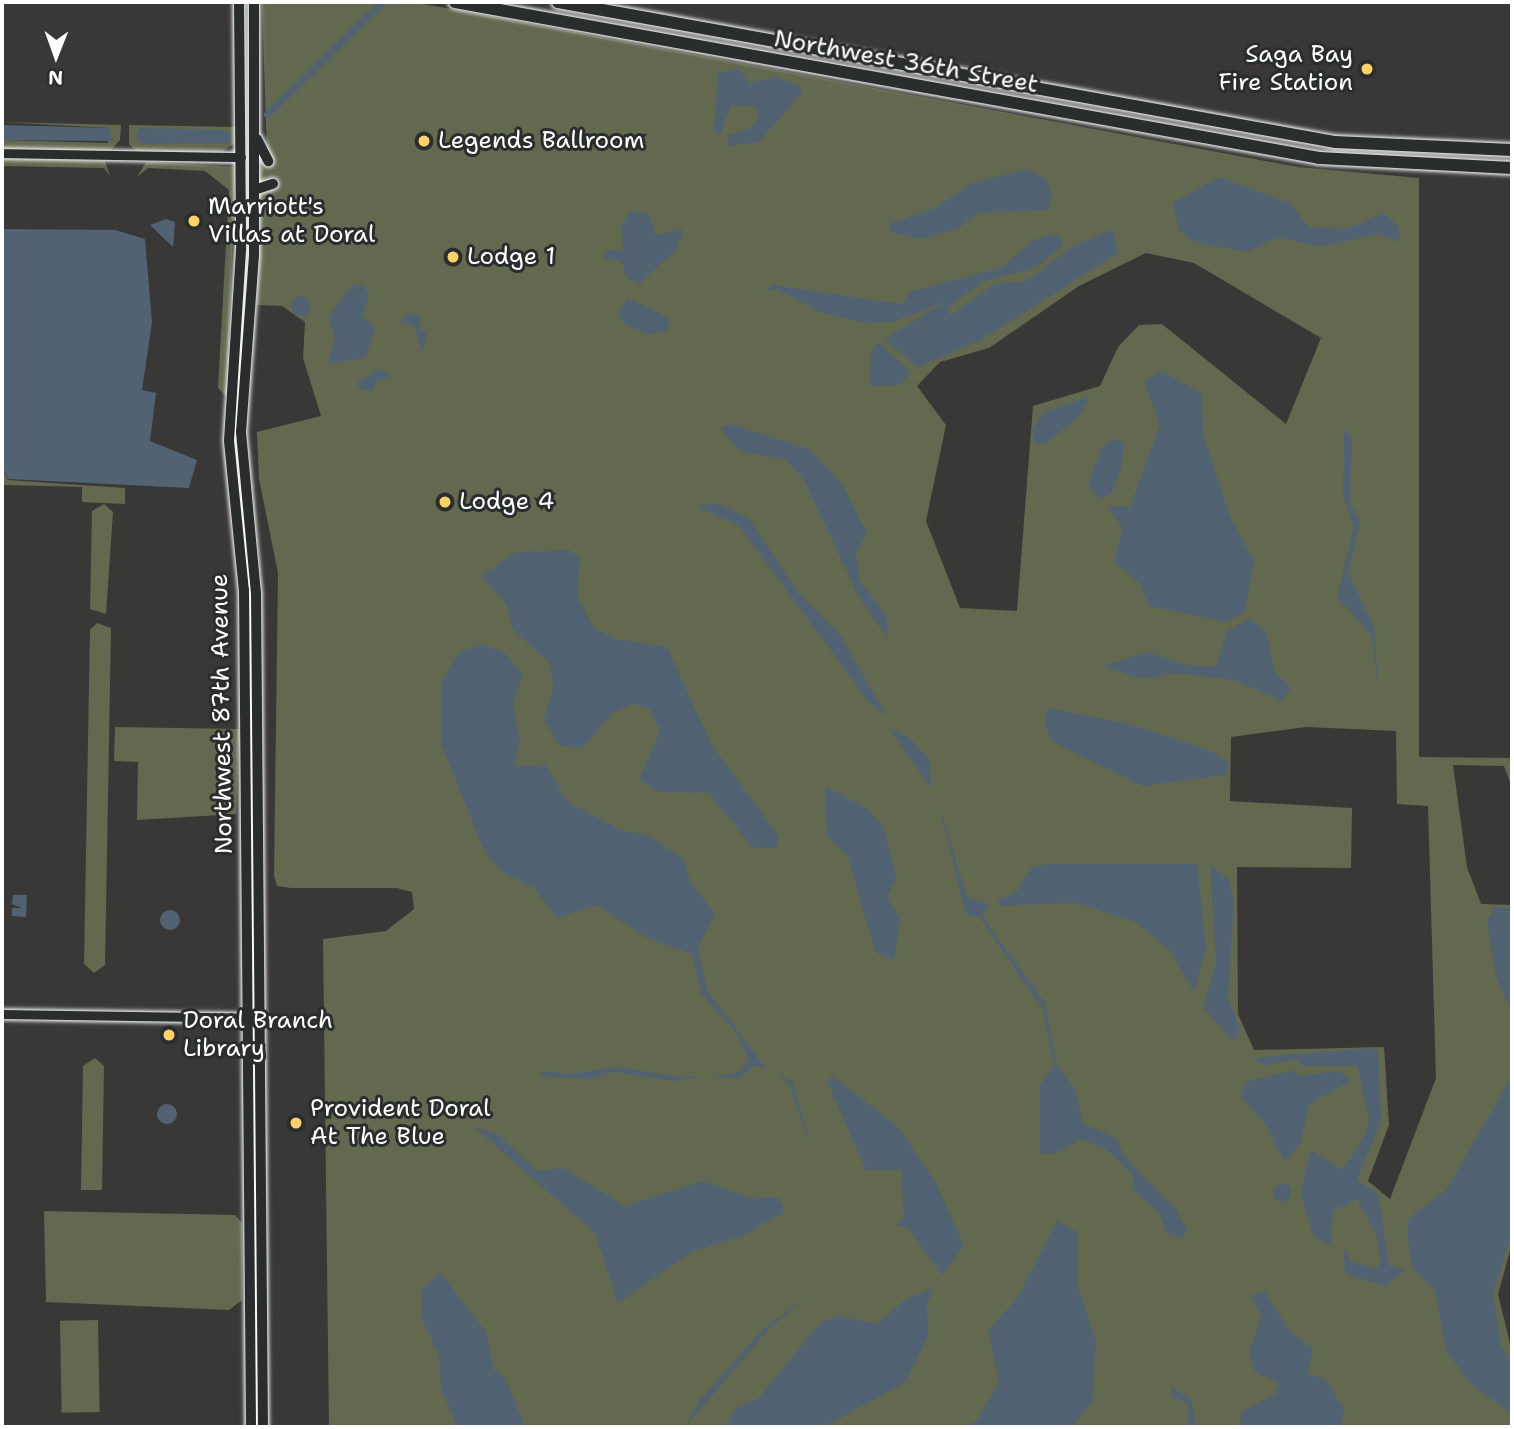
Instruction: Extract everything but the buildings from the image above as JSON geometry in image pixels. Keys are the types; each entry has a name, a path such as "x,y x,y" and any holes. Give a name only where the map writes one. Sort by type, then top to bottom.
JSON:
{"main road":[{"name":"Northwest 87th Avenue","path":"239,2 241,157 229,418 244,590 251,1427"},
{"name":"Northwest 87th Avenue","path":"254,2 254,190 241,419 256,593 263,1427"},
{"name":"Northwest 36th Street","path":"455,2 1349,162 1433,167 1512,167"},
{"name":"Northwest 36th Street","path":"558,2 1344,143 1512,149"},
{"path":"693,45 697,27"},
{"path":"240,48 255,89"},
{"path":"882,79 886,62"},
{"path":"975,96 979,78"},
{"path":"1074,114 1078,97"},
{"path":"1157,129 1161,111"},
{"path":"255,132 268,161"},
{"path":"1433,148 1433,167"},
{"path":"254,190 273,184"},
{"path":"229,418 241,419"}],"street":[{"path":"2,153 241,157"},
{"path":"247,1018 259,1012"},
{"path":"2,1014 247,1018 259,1024"}],"green space":[{"path":"262,2 413,2 1298,167 1419,178 1419,757 1512,758 1512,787 1504,766 1453,765 1467,867 1481,904 1512,905 1512,1244 1498,1294 1512,1352 1512,1427 329,1427 323,939 386,931 414,909 412,892 397,888 291,888 277,886 274,876 278,573 259,479 257,432 321,416 303,358 305,322 282,306 257,305 259,170 267,152","holes":["1146,253 1194,263 1321,338 1286,424 1162,324 1139,325 1118,347 1100,386 1033,406 1017,611 960,608 926,521 946,425 917,386 940,362 989,348 1079,286","1306,727 1396,731 1397,804 1428,806 1436,1078 1390,1199 1368,1181 1389,1125 1384,1047 1254,1050 1238,1014 1237,867 1351,868 1352,808 1230,801 1231,737"]},
{"path":"2,122 121,125 120,140 110,151 2,149 2,140 108,143 109,128"},
{"path":"129,125 235,127 235,143 222,152 137,152 129,144"},
{"path":"2,158 105,161 110,176 104,168 2,166"},
{"path":"146,162 235,167 227,397 218,388 229,190 205,171 148,168 137,177"},
{"path":"2,468 8,480 125,488 125,504 82,502 82,487 4,485"},
{"path":"104,504 113,512 106,614 90,609 92,511"},
{"path":"97,623 111,628 105,965 94,973 84,964 90,630"},
{"path":"115,727 239,729 236,814 137,820 138,762 114,761"},
{"path":"95,1058 104,1066 102,1190 81,1190 83,1066"},
{"path":"44,1211 235,1215 242,1223 242,1300 229,1310 46,1302"},
{"path":"98,1320 100,1412 62,1413 60,1321"}],"water":[{"path":"739,69 750,83 775,77 800,86 802,92 759,142 727,146 728,135 749,129 759,117 755,107 731,105 720,135 714,131 718,72"},
{"path":"2,125 109,128 112,141 2,140"},
{"path":"140,128 221,130 230,132 232,143 141,144 136,136"},
{"path":"1026,169 1046,179 1052,195 1048,210 977,213 959,228 922,239 890,232 890,223 934,209 972,183"},
{"path":"1220,177 1291,204 1308,227 1349,228 1384,213 1399,227 1400,242 1379,234 1319,247 1279,237 1246,252 1195,242 1179,231 1173,203"},
{"path":"630,212 648,213 656,235 684,229 677,248 640,284 625,277 622,261 603,258 608,250 623,251 622,225"},
{"path":"166,219 175,222 173,247 150,225"},
{"path":"2,229 115,230 145,239 152,322 142,390 156,393 150,441 197,460 189,488 8,479 2,466"},
{"path":"1113,229 1118,253 981,340 918,367 884,339 947,301 893,322 866,323 819,312 777,289 764,292 773,285 901,304 912,291 1003,267 1030,242 1050,234 1062,238 1063,245 1037,267 982,282 946,309 951,315 995,284 1027,281 1071,247"},
{"path":"353,284 364,286 369,295 362,316 375,327 366,357 328,365 335,337 328,317"},
{"path":"301,296 308,299 311,306 308,313 301,316 294,313 291,306 294,299"},
{"path":"627,298 669,318 668,331 647,334 623,323 618,315"},
{"path":"409,313 421,318 420,329 427,333 422,353 414,326 399,321"},
{"path":"878,342 911,373 900,385 870,386 871,351"},
{"path":"379,369 393,378 377,380 373,391 360,390 357,382"},
{"path":"1162,371 1202,394 1203,434 1230,517 1254,560 1245,611 1227,622 1149,606 1140,584 1115,562 1122,528 1108,506 1130,507 1160,425 1144,382"},
{"path":"1090,396 1078,417 1045,444 1034,444 1032,429 1045,412"},
{"path":"730,424 809,449 844,487 867,534 856,553 860,582 887,616 887,638 859,597 804,480 786,460 740,451 719,428"},
{"path":"1344,429 1352,438 1350,504 1360,521 1348,572 1375,629 1378,690 1372,636 1337,597 1354,528 1343,494"},
{"path":"1111,439 1124,442 1121,468 1112,493 1101,499 1088,485 1101,448"},
{"path":"717,503 749,518 800,595 841,636 887,717 869,702 739,526 696,506"},
{"path":"569,550 580,558 577,596 594,628 615,639 667,647 711,744 779,837 776,848 752,847 709,793 659,792 639,780 660,730 649,708 632,704 611,714 583,748 559,746 544,719 553,687 550,663 513,630 506,603 481,576 516,552"},
{"path":"1250,619 1266,631 1275,672 1291,688 1282,701 1234,680 1175,673 1142,679 1103,666 1148,652 1186,665 1216,667 1227,631"},
{"path":"483,644 506,654 523,675 513,703 520,744 514,766 546,765 567,801 620,830 650,836 683,859 691,883 715,913 698,947 707,990 767,1070 755,1065 739,1078 711,1077 739,1072 749,1060 735,1031 702,995 692,954 647,938 596,905 557,918 534,888 504,873 485,853 441,743 442,682 459,652"},
{"path":"1047,708 1132,725 1206,749 1229,762 1226,775 1143,786 1053,742 1045,727"},
{"path":"889,728 910,738 930,761 931,788"},
{"path":"825,786 868,809 883,827 896,877 887,898 900,918 894,960 875,952 848,857 827,835"},
{"path":"937,798 967,897 989,905 983,914 991,929 1045,1003 1057,1065 1074,1087 1083,1123 1117,1139 1124,1156 1176,1209 1187,1231 1182,1238 1166,1233 1158,1211 1132,1189 1134,1177 1107,1150 1081,1139 1056,1154 1040,1153 1040,1085 1054,1066 1043,1010 980,918 966,914"},
{"path":"1048,864 1197,864 1206,948 1194,992 1170,951 1138,923 1076,903 999,906 998,900 1016,892 1031,868"},
{"path":"1210,864 1228,879 1234,903 1228,998 1240,1029 1233,1042 1203,1007 1216,963"},
{"path":"13,895 27,895 26,917 12,916 12,908 22,908 12,904"},
{"path":"1493,908 1512,908 1512,1012 1496,977 1487,923"},
{"path":"166,910 174,910 180,920 174,930 166,930 160,924 160,916"},
{"path":"1372,1048 1378,1051 1381,1121 1357,1180 1378,1194 1389,1266 1405,1270 1386,1286 1345,1274 1344,1248 1351,1261 1376,1269 1381,1262 1376,1234 1357,1199 1333,1211 1331,1245 1314,1237 1300,1193 1311,1151 1343,1170 1365,1135 1369,1118 1357,1066 1301,1066 1298,1059 1263,1066 1253,1058"},
{"path":"616,1067 679,1077 707,1076 673,1081 615,1072 589,1079 541,1076 543,1071 570,1074"},
{"path":"1295,1070 1299,1076 1340,1071 1350,1082 1309,1104 1301,1142 1285,1162 1263,1121 1239,1095 1248,1081"},
{"path":"778,1074 793,1082 812,1153 790,1087"},
{"path":"832,1076 898,1127 936,1183 964,1246 942,1275 908,1228 895,1225 904,1219 901,1170 866,1170 827,1081"},
{"path":"1512,1076 1512,1232 1493,1294 1501,1345 1512,1363 1512,1414 1472,1385 1446,1351 1435,1290 1412,1268 1407,1232 1409,1218 1446,1190"},
{"path":"163,1104 171,1104 177,1114 171,1124 163,1124 157,1118 157,1110"},
{"path":"474,1127 499,1135 536,1171 563,1168 625,1206 703,1181 747,1197 779,1198 785,1212 742,1236 691,1252 618,1303 595,1233"},
{"path":"1282,1184 1288,1187 1291,1193 1288,1199 1282,1202 1276,1199 1273,1193 1276,1187"},
{"path":"1057,1221 1078,1233 1078,1287 1096,1342 1092,1403 1071,1427 965,1427 977,1421 999,1382 988,1330 1016,1300"},
{"path":"440,1272 486,1332 494,1370 506,1379 525,1427 458,1427 441,1389 439,1356 421,1317 421,1291"},
{"path":"934,1287 927,1304 928,1337 906,1382 824,1427 725,1426 736,1407 758,1399 820,1323 838,1316 877,1324 905,1300"},
{"path":"1265,1291 1290,1332 1313,1348 1307,1374 1325,1378 1344,1410 1341,1427 1240,1427 1241,1412 1273,1396 1279,1383 1255,1372 1249,1352 1261,1318 1251,1295"},
{"path":"809,1295 768,1330 685,1427 700,1400 763,1329"},
{"path":"1171,1387 1191,1398 1196,1427 1189,1427 1188,1404 1171,1396"}],"waterway":[{"path":"267,114 382,2"}],"place":[{"name":"Saga Bay Fire Station","path":"1367,69"},
{"name":"Legends Ballroom","path":"424,141"},
{"name":"Marriott's Villas at Doral","path":"194,221"},
{"name":"Lodge 1","path":"453,257"},
{"name":"Lodge 4","path":"445,502"},
{"name":"Doral Branch Library","path":"169,1035"},
{"name":"Provident Doral At The Blue","path":"296,1123"}]}
